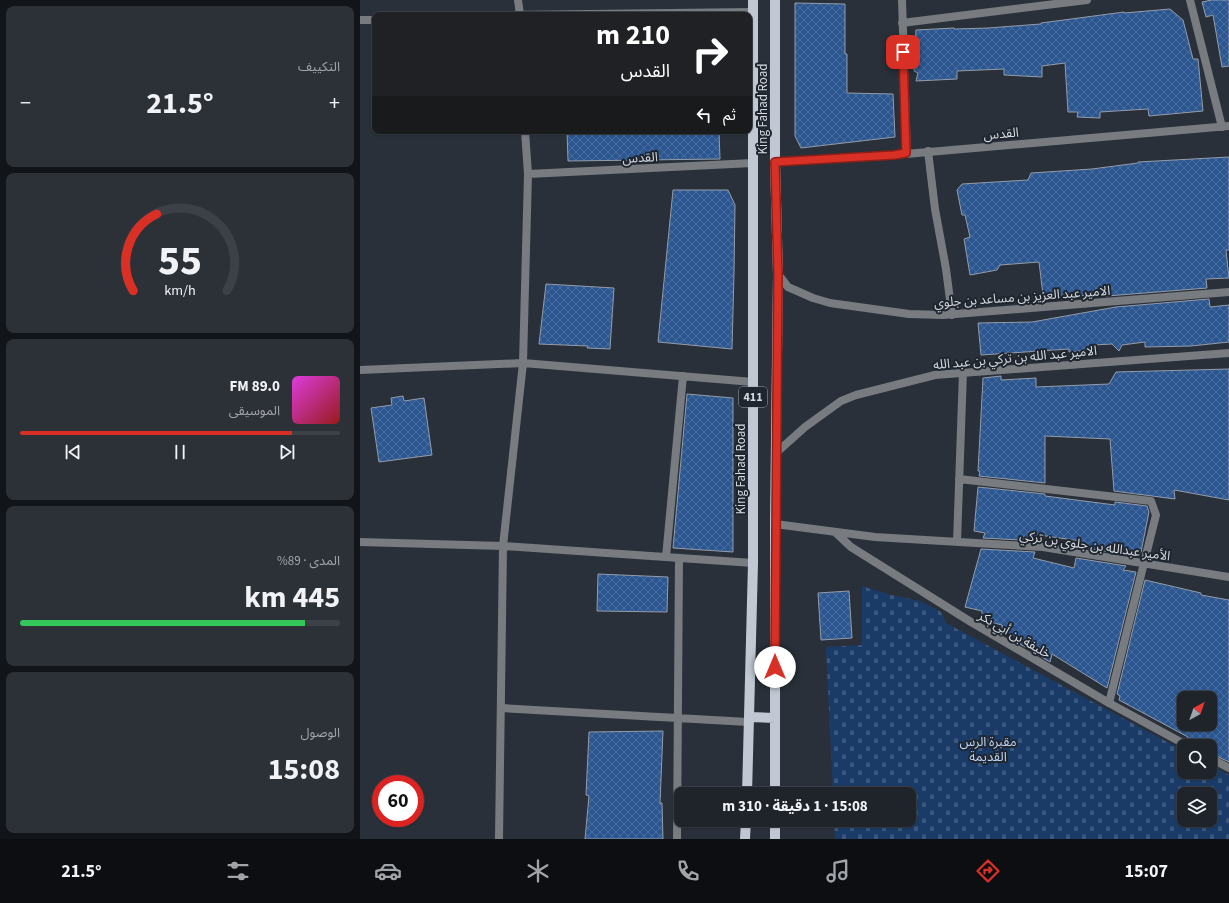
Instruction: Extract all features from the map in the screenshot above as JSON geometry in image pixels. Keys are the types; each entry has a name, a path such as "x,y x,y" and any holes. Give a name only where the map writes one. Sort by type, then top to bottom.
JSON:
{"main road":[{"name":"King Fahad Road","path":"747,787 752,563 753,0"},
{"name":"King Fahad Road","path":"775,0 775,162 778,274 775,524 775,787"},
{"path":"748,719 775,718"},
{"path":"745,839 746,827"},
{"path":"775,827 775,839"}],"street":[{"path":"518,0 520,12"},
{"path":"902,0 906,153"},
{"path":"902,23 1063,1 1087,0"},
{"path":"1190,0 1226,126"},
{"path":"360,20 372,20"},
{"name":"القدس","path":"775,162 894,155 1226,126"},
{"path":"499,839 503,546 523,362 528,174 525,134"},
{"path":"928,152 935,209 946,269 952,315"},
{"name":"القدس","path":"528,174 753,163"},
{"name":"الامير عبد العزيز بن مساعد بن جلوي","path":"778,274 788,287 813,298 830,303 909,314 952,315 1229,292"},
{"name":"الامير عبد الله بن تركي بن عبد الله","path":"776,453 804,427 841,402 852,397 935,374 1229,353"},
{"path":"360,370 523,362 753,382"},
{"path":"775,524 875,537 957,542 962,372"},
{"path":"666,557 683,376"},
{"path":"959,479 1151,501 1156,515 1109,702"},
{"name":"خليفة بن أبي بكر","path":"835,532 851,547 971,622 1177,740"},
{"path":"360,542 503,546 752,563"},
{"name":"الأمير عبدالله بن جلوي بن تركي","path":"957,542 1043,547 1229,577"},
{"path":"676,839 679,558"},
{"path":"501,708 677,718 748,719"},
{"path":"1217,762 1229,768"}],"green space":[{"name":"مقبرة الرس القديمة","path":"862,586 891,595 920,601 941,612 946,623 1177,747 1177,779 1217,779 1217,769 1229,775 1229,839 835,839 834,827 916,827 916,787 833,787 826,647 862,645"}],"building":[{"path":"1212,0 1229,0 1229,66 1222,67 1213,15 1206,17 1202,2"},
{"path":"795,3 845,4 847,93 893,94 895,137 801,148 795,136"},
{"path":"1170,9 1183,20 1193,59 1198,59 1203,111 1149,116 1148,109 1100,112 1100,118 1077,117 1078,112 1068,112 1065,63 1042,66 1042,77 1004,75 1004,69 957,71 957,79 916,81 918,73 914,71 916,30 988,28 1041,24 1124,12"},
{"path":"567,134 719,134 720,159 568,161"},
{"path":"1229,157 1229,250 1226,250 1229,278 1206,279 1207,288 1107,296 1043,295 1039,262 1000,265 997,270 970,275 964,239 970,237 965,215 962,215 957,190 962,184 1028,180 1031,173 1092,169 1138,162"},
{"path":"673,190 728,190 735,205 732,349 658,342"},
{"path":"546,284 614,288 610,349 587,348 588,346 539,344"},
{"path":"1209,299 1210,307 1229,305 1229,342 1191,346 1145,347 1145,342 1122,345 1119,351 1112,344 1093,345 1093,350 1069,352 1069,349 981,355 978,323 1032,322 1116,307"},
{"path":"1229,369 1229,500 1174,490 1175,499 1114,491 1110,439 1045,436 1045,483 979,476 980,471 978,471 983,378 1001,376 1001,380 1036,378 1036,387 1109,384 1116,372"},
{"path":"687,394 733,398 733,552 673,548"},
{"path":"403,396 404,401 424,398 432,455 379,462 371,408 392,405 391,398"},
{"path":"978,487 1045,494 1045,496 1115,505 1115,502 1147,506 1149,512 1141,552 1136,556 1079,547 1080,541 1039,535 1038,541 983,538 985,533 974,531"},
{"path":"981,549 1035,552 1033,558 1074,568 1076,558 1126,566 1123,570 1136,572 1107,688 1052,654 1050,662 1020,644 1022,640 1002,629 1002,625 990,622 991,618 982,616 982,611 965,607"},
{"path":"598,574 668,577 667,612 597,611"},
{"path":"1145,580 1201,593 1201,595 1229,600 1229,762 1217,756 1217,739 1188,739 1188,737 1119,700 1120,696 1117,694"},
{"path":"849,591 852,638 821,640 818,593"},
{"path":"663,731 660,803 662,803 663,839 585,839 589,796 586,795 589,732"}],"route":[{"path":"775,667 778,274 775,162 906,153 903,52"}]}
